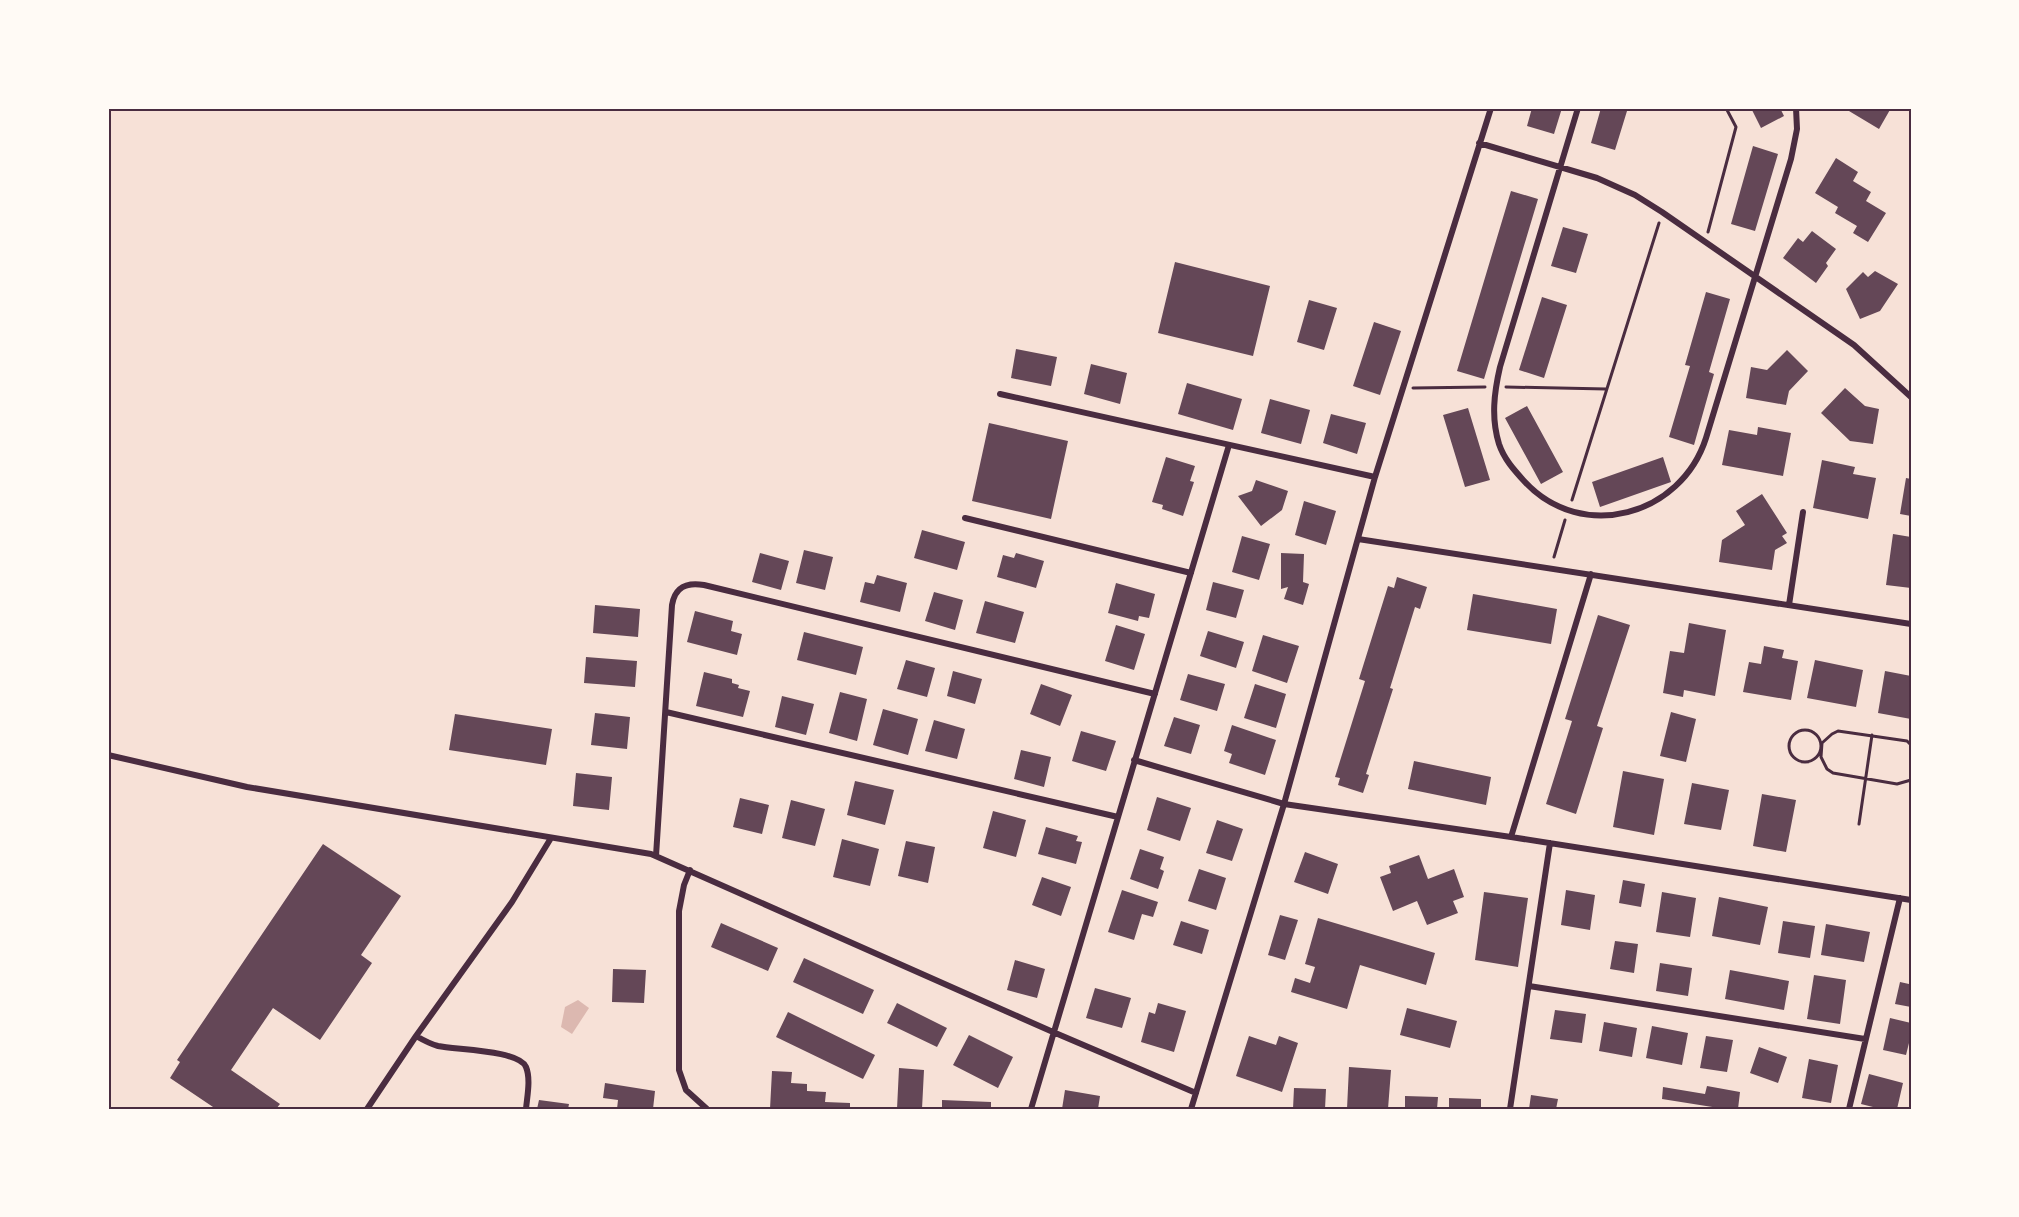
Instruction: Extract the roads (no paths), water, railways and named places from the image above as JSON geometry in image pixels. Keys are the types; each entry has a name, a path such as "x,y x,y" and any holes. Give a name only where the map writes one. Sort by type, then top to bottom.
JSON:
{"street":[{"path":"1191,1109 1284,804 1375,477 1491,108"},
{"path":"1578,108 1500,367 1494,412 1500,445 1510,465 1537,494 1554,506 1583,514 1618,513 1639,508 1660,498 1687,476 1703,448 1793,152 1797,129 1797,108"},
{"path":"1479,143 1560,166 1607,182 1635,195 1854,345 1911,397"},
{"path":"1000,394 1375,477"},
{"path":"1031,1109 1229,445"},
{"path":"1789,605 1803,512"},
{"path":"965,518 1191,573"},
{"path":"1358,539 1911,624"},
{"path":"1511,837 1592,574"},
{"path":"656,856 673,601 677,590 684,585 704,585 1155,694"},
{"path":"666,712 1118,817"},
{"path":"108,756 247,788 630,849 656,856 1196,1093"},
{"path":"1134,760 1284,804 1911,900"},
{"path":"367,1109 512,902 551,838"},
{"path":"1510,1109 1550,843"},
{"path":"690,870 684,885 679,911 680,1070 681,1080 687,1090 707,1109"},
{"path":"1849,1109 1900,898"},
{"path":"1529,986 1865,1039"},
{"path":"416,1036 437,1046 510,1056 523,1061 528,1077 526,1109"}]}
